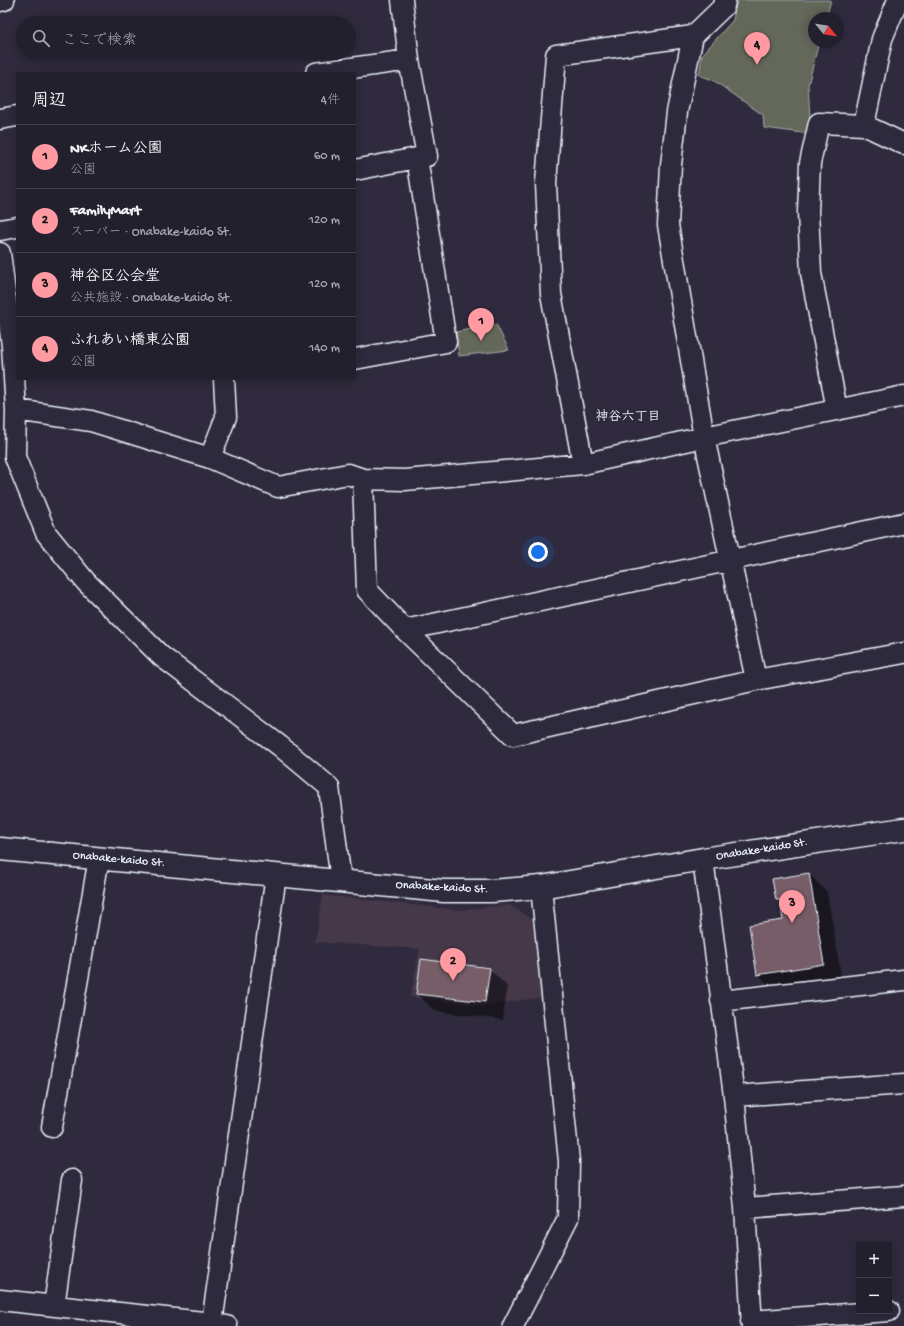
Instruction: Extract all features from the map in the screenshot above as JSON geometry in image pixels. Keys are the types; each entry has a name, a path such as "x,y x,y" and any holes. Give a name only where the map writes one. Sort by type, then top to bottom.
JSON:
{"street":[{"path":"0,1 4,0"},
{"path":"356,170 428,156 408,60 402,0"},
{"path":"725,0 724,6 693,36 677,112 671,165 668,225 704,437 756,680"},
{"path":"864,125 882,39 898,0"},
{"path":"583,464 551,294 546,183 556,55 693,36"},
{"path":"323,72 408,60"},
{"path":"0,119 16,116"},
{"path":"837,410 810,273 808,212 810,163 819,123 864,125 904,144"},
{"path":"356,359 446,342 416,158"},
{"path":"0,230 16,228"},
{"path":"0,255 14,345 16,410 15,457 46,533 86,582 161,656 280,746 328,787 341,881"},
{"path":"210,458 226,417 224,380"},
{"path":"16,410 91,421 210,458 278,487 348,474 363,479 405,480 583,464 704,437 904,396"},
{"path":"363,479 368,590 405,630 513,735 756,680 904,652"},
{"path":"405,630 904,523"},
{"name":"Onabake-kaido St.","path":"0,849 444,891 492,892 541,887 704,859 904,829"},
{"path":"52,1127 99,858"},
{"path":"704,859 720,1001 734,1096 745,1208 751,1323 856,1314"},
{"path":"0,1300 220,1324 276,875"},
{"path":"513,1326 568,1218 570,1161 541,887"},
{"path":"720,1001 904,980"},
{"path":"734,1096 904,1084"},
{"path":"54,1306 72,1180"},
{"path":"745,1208 904,1196"},
{"path":"892,1311 904,1310"}],"shaded area":[{"path":"323,895 458,910 509,905 532,919 544,997 482,1006 410,997 420,949 315,942"}],"green space":[{"path":"737,0 831,0 828,12 808,12 808,48 817,48 808,85 811,134 764,128 763,115 713,80 699,75 702,55 733,20"},
{"path":"496,324 509,350 459,356 456,332"}],"building":[{"path":"809,873 824,964 757,975 749,925 783,920 780,900 776,900 772,879"},
{"path":"421,959 490,968 485,1002 416,994"}],"place":[{"name":"ふれあい橋東公園","path":"757,65"},
{"name":"NKホーム公園","path":"481,341"},
{"name":"神谷区公会堂","path":"792,923"},
{"name":"FamilyMart","path":"453,981"}],"district":[{"name":"神谷六丁目","path":"628,417"}]}
